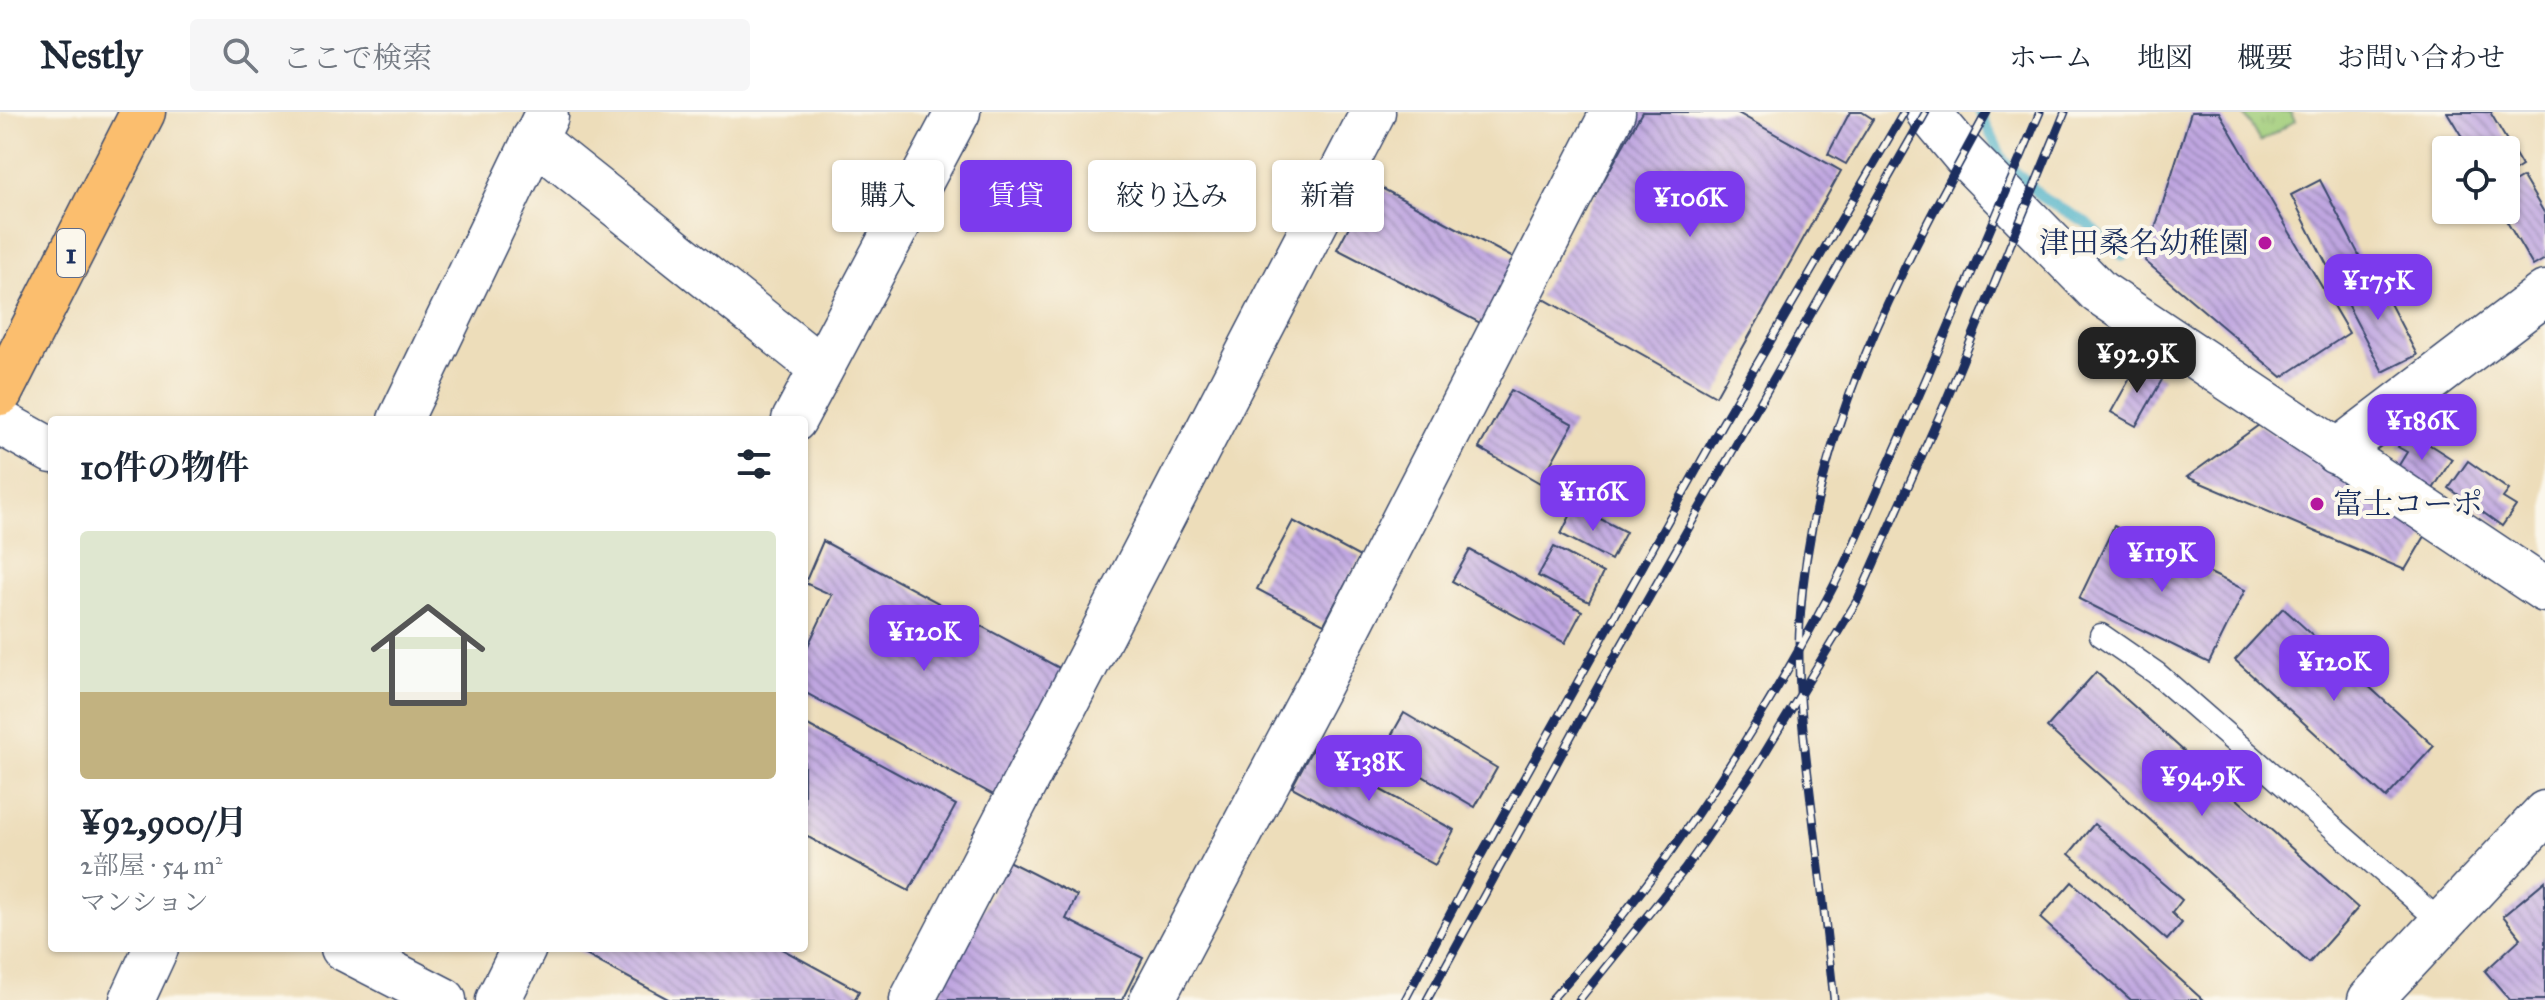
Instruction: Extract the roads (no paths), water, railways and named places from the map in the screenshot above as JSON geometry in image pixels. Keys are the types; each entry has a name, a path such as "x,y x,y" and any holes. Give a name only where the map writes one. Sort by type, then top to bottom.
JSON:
{"highway":[{"name":"1","path":"0,393 143,112"}],"street":[{"path":"796,416 958,112"},
{"path":"912,1000 1373,112"},
{"path":"1152,1000 1320,683 1613,112"},
{"path":"1928,112 1964,155 2099,292 2545,590"},
{"path":"402,416 541,126 821,368"},
{"path":"2336,452 2545,293"},
{"path":"0,422 48,449"},
{"path":"2370,1000 2545,813"},
{"path":"132,1000 154,952"},
{"path":"351,952 444,1000"},
{"path":"498,1000 522,952"}],"lane":[{"path":"2101,635 2156,673 2442,923"}],"waterway":[{"path":"1980,112 2003,160 2044,199 2087,223 2123,256"}],"railway":[{"path":"1405,1000 1481,855 1722,424 1904,112"},
{"path":"1427,1000 1604,676 1926,112"},
{"path":"1834,1000 1800,688 1800,620 1808,551 1821,485 1865,356 1922,233 1987,112"},
{"path":"1551,1000 1631,905 1704,804 1801,645 1854,544 2040,112"},
{"path":"1579,1000 1685,869 1758,764 1858,599 1946,401 2065,112"}],"place":[{"name":"津田桑名幼稚園","path":"2265,243"},
{"name":"富士コーポ","path":"2317,504"}]}
